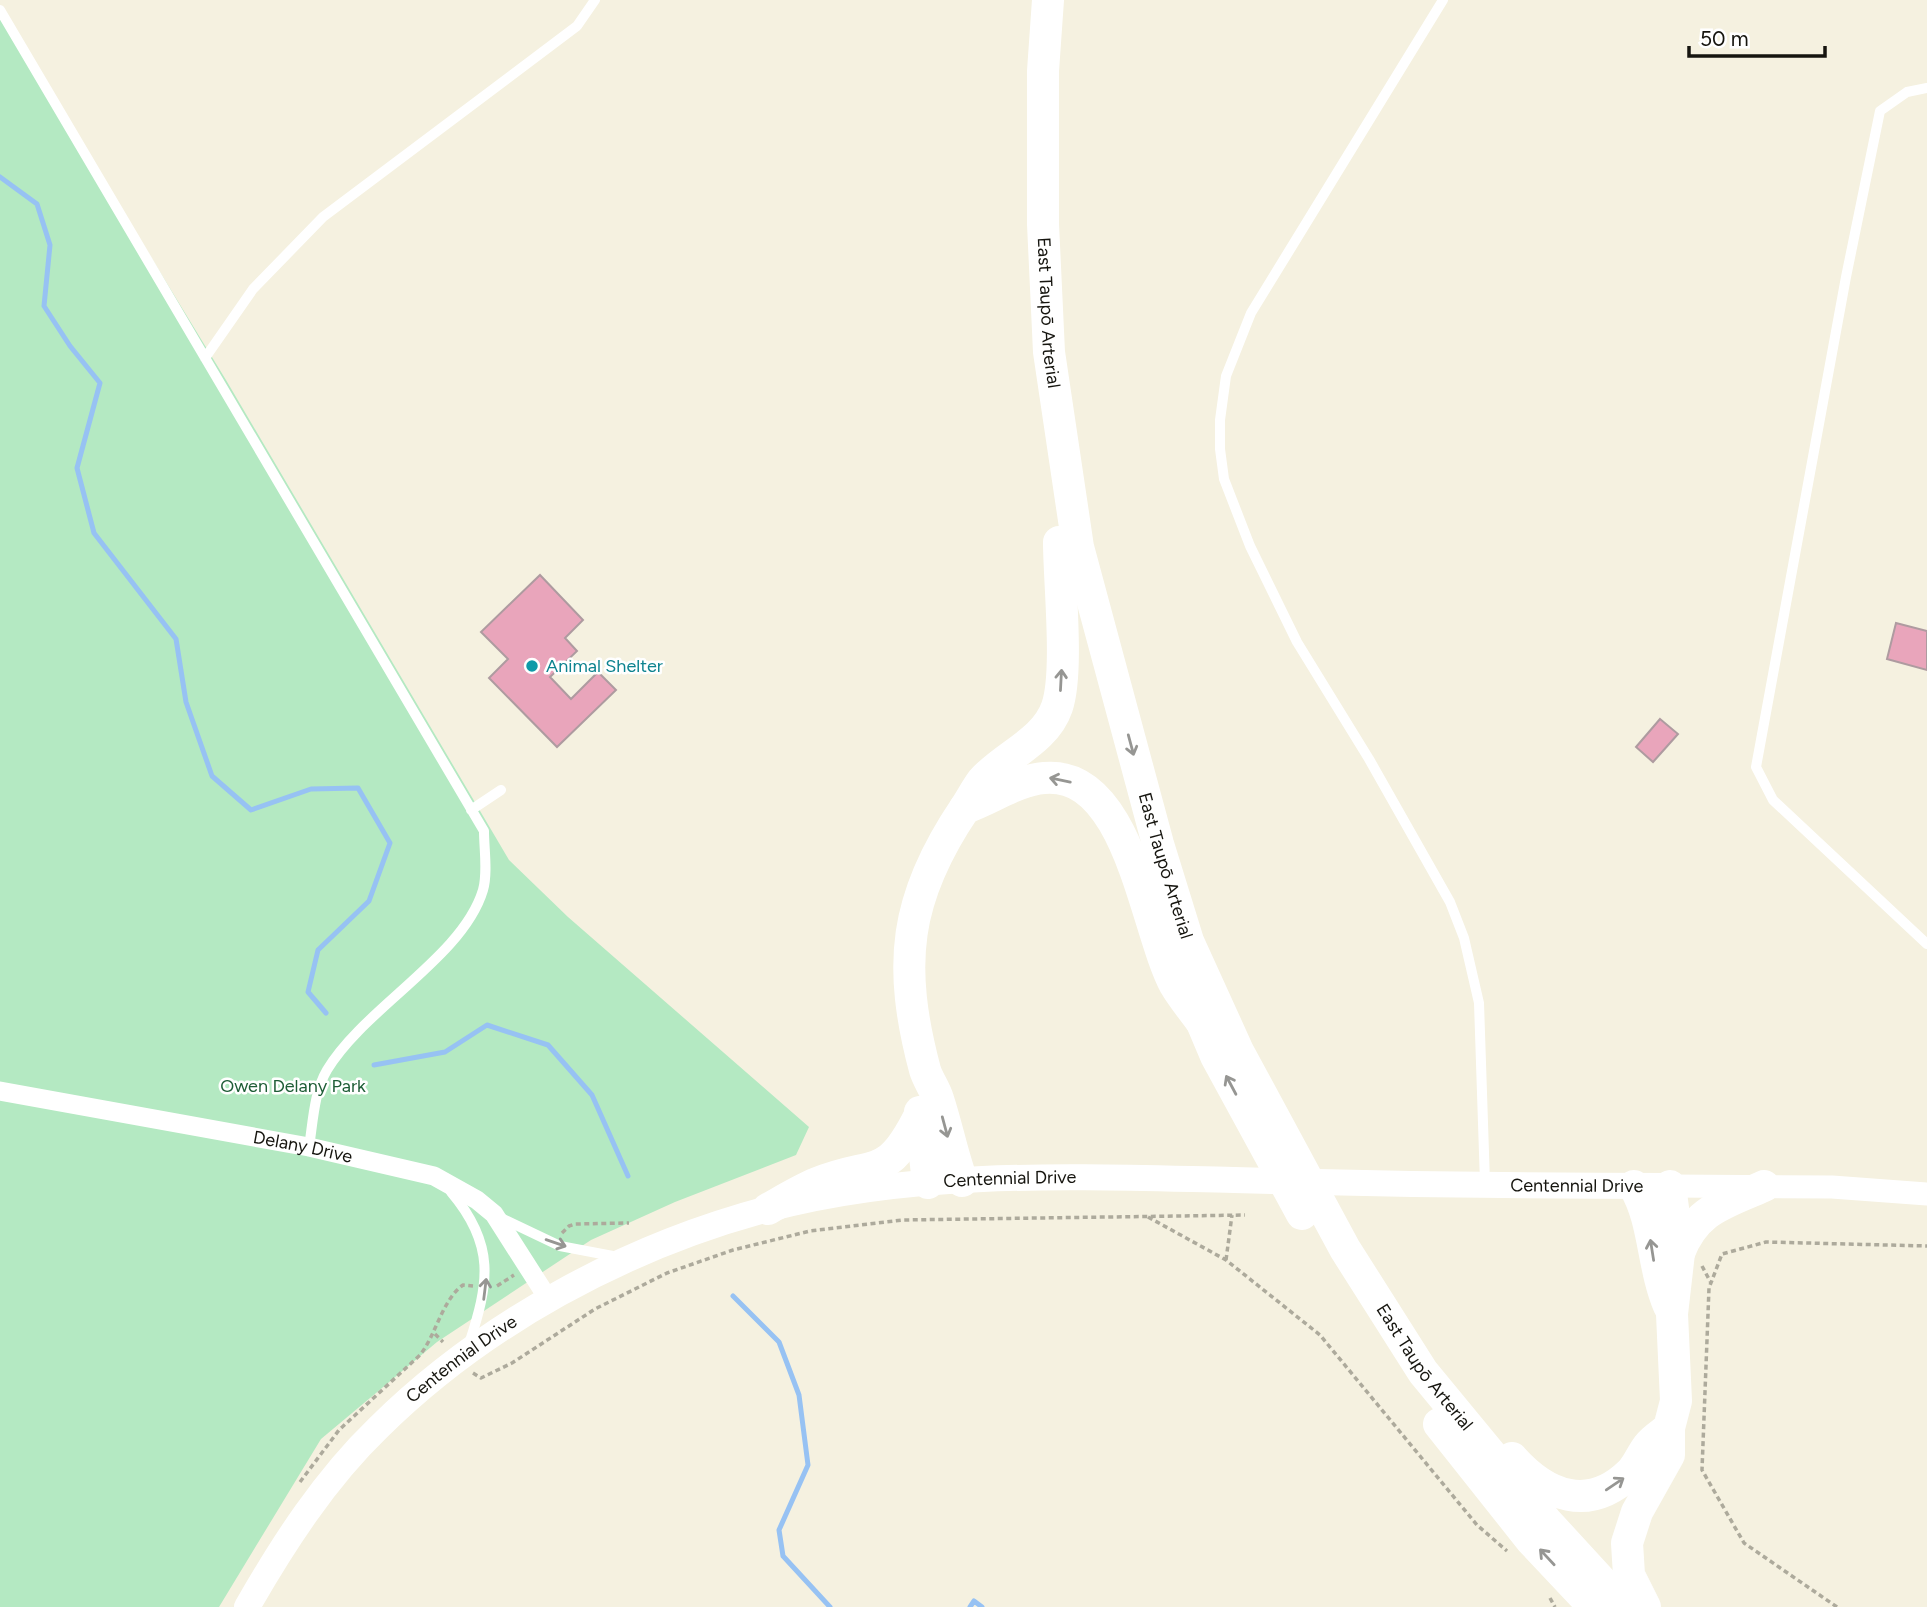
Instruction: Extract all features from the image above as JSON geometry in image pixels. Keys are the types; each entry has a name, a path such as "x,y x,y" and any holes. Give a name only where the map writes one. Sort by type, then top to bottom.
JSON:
{"highway":[{"name":"East Taupō Arterial","path":"1036,0 1027,119 1028,257 1038,390 1059,542 1126,810 1200,1020 1329,1233 1423,1373 1546,1521 1625,1607"},
{"name":"East Taupō Arterial","path":"1048,0 1043,71 1043,224 1049,340 1078,547 1158,844 1188,941 1238,1051 1275,1144"},
{"path":"962,1181 938,1098 926,1073 909,984 911,926 928,870 983,780 1042,731 1057,707 1061,666 1059,542"},
{"path":"965,808 1030,780 1060,779 1090,791 1116,824 1175,985 1200,1020"},
{"path":"926,1073 918,1097 928,1183"},
{"path":"768,1209 818,1183 885,1164 903,1145 920,1115"},
{"path":"1645,1607 1629,1575 1626,1543 1637,1512 1669,1455 1669,1428 1676,1401 1677,1377 1672,1314 1679,1253 1670,1185"},
{"path":"1634,1186 1645,1204 1657,1279 1672,1314"},
{"path":"1679,1253 1687,1232 1697,1219 1764,1186"},
{"name":"East Taupō Arterial","path":"1329,1233 1385,1351 1531,1541 1594,1607"},
{"path":"1329,1233 1438,1374 1520,1467 1556,1492 1576,1497 1595,1495 1614,1488 1640,1462 1649,1444 1669,1428"}],"main road":[{"name":"Centennial Drive","path":"247,1607 295,1529 376,1429 463,1356 549,1300 630,1259 768,1209 865,1190 962,1181 1138,1178 1670,1185"}],"street":[{"name":"Delany Drive","path":"0,1091 309,1147 434,1176 494,1214 549,1300"},
{"name":"Centennial Drive","path":"1670,1185 1764,1186 1927,1194"}],"lane":[{"path":"205,358 253,289 323,217 577,26 595,0"},
{"path":"1443,0 1251,313 1226,376 1220,420 1220,449 1224,479 1250,546 1297,642 1376,771 1450,902 1464,938 1479,1003 1485,1184"},
{"path":"0,10 484,831 484,887 470,921 356,1036 326,1071 318,1093 309,1147"},
{"path":"1927,88 1907,92 1880,111 1846,277 1756,767 1773,800 1927,944"},
{"path":"471,810 501,790"},
{"path":"434,1176 467,1212 483,1245 486,1288 463,1356"},
{"path":"494,1214 560,1245 630,1259"}],"path":[{"path":"1226,1260 1232,1214"},
{"path":"435,1334 463,1356 477,1377 486,1376 512,1363 595,1309 667,1273 733,1250 810,1231 903,1220 1245,1215"},
{"path":"1146,1216 1226,1260 1320,1335 1477,1525 1509,1553"},
{"path":"560,1240 569,1226 629,1223"},
{"path":"1837,1607 1744,1543 1702,1470 1709,1288 1722,1254 1766,1242 1927,1246"},
{"path":"490,1289 520,1272"},
{"path":"1545,1591 1555,1607"}],"green space":[{"name":"Owen Delany Park","path":"0,20 6,20 226,380 509,860 568,917 809,1127 796,1155 675,1202 591,1240 437,1342 321,1439 219,1607 0,1607"}],"building":[{"name":"Animal Shelter","path":"540,575 583,620 565,638 577,651 550,677 571,699 598,672 616,690 557,747 489,678 508,659 481,632"},
{"path":"1896,623 1927,631 1927,670 1887,659"},
{"path":"1660,719 1678,734 1653,762 1636,747"}],"waterway":[{"path":"0,177 37,204 50,245 44,306 70,346 100,383 77,468 94,533 176,639 186,702 212,776 251,810 311,789 358,788 390,843 369,901 318,950 308,992 326,1013"},
{"path":"374,1065 445,1052 487,1025 548,1045 592,1095 628,1176"},
{"path":"733,1296 779,1342 799,1395 808,1465 779,1530 783,1556 830,1607"},
{"path":"970,1607 974,1601 982,1607"}],"place":[{"name":"Animal Shelter","path":"532,666"}]}
